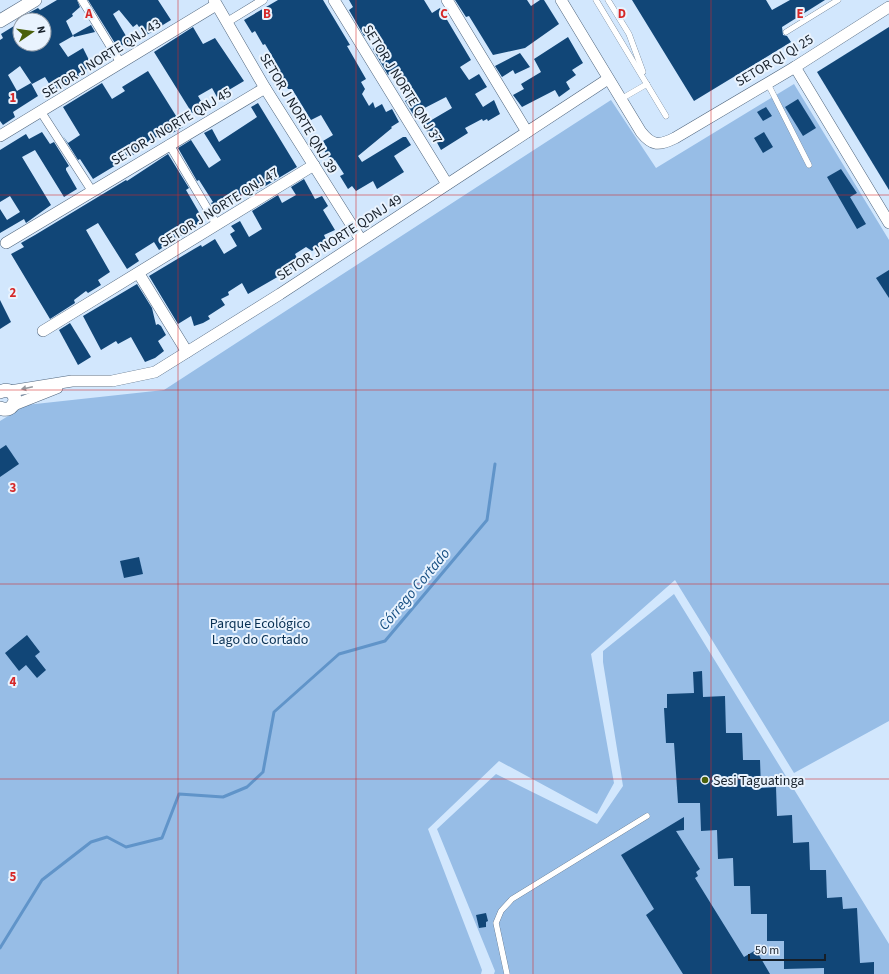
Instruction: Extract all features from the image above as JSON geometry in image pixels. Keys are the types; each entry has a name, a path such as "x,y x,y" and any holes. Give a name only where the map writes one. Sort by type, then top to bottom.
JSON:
{"street":[{"path":"0,21 35,0"},
{"path":"82,0 120,62"},
{"path":"227,22 263,0"},
{"name":"SETOR J NORTE QNJ 37","path":"334,0 447,184"},
{"path":"447,0 527,132"},
{"name":"SETOR QI QI 25","path":"561,0 620,99 647,140 654,144 665,143 674,138 889,7"},
{"name":"SETOR J NORTE QNJ 43","path":"0,136 41,112 215,2"},
{"name":"SETOR J NORTE QNJ 39","path":"215,2 265,88 361,240"},
{"path":"794,66 889,223"},
{"name":"SETOR J NORTE QDNJ 49","path":"72,381 112,380 141,376 154,372 361,240 608,79"},
{"name":"SETOR J NORTE QNJ 45","path":"6,243 169,144 265,88"},
{"path":"41,112 92,191"},
{"path":"169,144 217,225"},
{"name":"SETOR J NORTE QNJ 47","path":"43,331 139,274 314,166"},
{"path":"139,274 187,352"},
{"path":"4,389 72,381"},
{"path":"0,408 8,409 14,405 72,381"},
{"path":"4,389 15,398 14,405"}],"lane":[{"path":"596,0 666,116"},
{"path":"608,0 629,34 647,84"},
{"path":"786,32 838,0"},
{"path":"767,82 809,165"},
{"path":"620,99 647,84"},
{"path":"508,974 496,923 501,911 512,899 647,816"}],"green space":[{"name":"Parque Ecológico Lago do Cortado","path":"794,84 889,240 889,721 794,773 675,580 591,654 614,783 597,814 499,761 428,829 482,970 481,974 0,974 0,421 26,405 164,390 611,100 656,168"},
{"name":"Sesi Taguatinga","path":"674,594 889,944 889,974 494,974 495,971 437,829 496,774 597,824 623,786 603,662 603,651"}],"building":[{"path":"57,0 77,0 80,7 72,14 73,16 66,21 73,36 59,44 68,57 83,48 92,66 78,74 80,77 56,90 53,90 45,77 32,84 20,66 8,75 17,91 31,83 38,96 13,112 15,117 3,125 0,121 0,40 3,38 1,34 12,27 12,52 52,52 52,12 31,12 38,8 40,10"},
{"path":"88,0 158,0 171,20 145,36 137,24 133,27 119,10 113,14 129,41 118,48"},
{"path":"278,0 323,0 350,45 347,46 366,79 361,82 365,89 362,94 369,106 373,102 375,108 382,104 386,112 392,109 399,122 391,127 392,128 358,156 362,162 403,137 406,137 411,145 394,156 404,172 377,189 373,181 356,191 352,186 348,189 340,176 344,174 335,160 332,163 324,150 327,148 323,141 333,135 321,115 311,120 292,89 288,89 277,72 272,63 275,61 265,44 263,45 255,31 252,33 244,20"},
{"path":"349,0 424,0 432,13 440,8 471,60 460,67 469,80 479,74 487,87 475,94 483,107 494,100 500,114 488,121 487,119 483,121 482,119 465,128 468,133 441,150 434,137 431,138 423,125 452,108 446,97 413,114 405,101 413,96 397,70 388,75 373,49 380,44 372,32 364,36 349,10 353,7"},
{"path":"455,0 527,0 531,6 540,0 544,0 559,24 525,48 493,55 469,16 466,17"},
{"path":"632,0 766,0 772,10 790,0 825,0 782,27 783,35 787,36 791,42 694,101"},
{"path":"91,25 95,32 74,37 73,35"},
{"path":"193,27 203,44 215,38 244,81 217,97 212,88 198,96 204,106 192,113 154,52"},
{"path":"889,27 889,190 817,72"},
{"path":"568,37 583,63 572,70 576,75 566,82 570,89 559,97 555,90 522,107 513,95 524,89 521,84 541,72 534,59"},
{"path":"520,53 530,67 515,74 513,70 502,77 495,66"},
{"path":"148,71 183,127 169,135 168,131 140,146 141,150 93,179 80,159 78,160 63,136 68,143 80,135 63,107 102,83 112,99 125,91 122,87"},
{"path":"798,99 816,128 803,136 785,107"},
{"path":"258,103 297,167 257,191 255,187 216,210 211,203 213,202 199,180 197,181 178,148 191,140 209,168 221,160 204,133 212,129 219,142 257,117 251,107"},
{"path":"766,107 772,116 763,121 757,112"},
{"path":"42,132 50,144 54,142 69,166 66,170 77,189 64,197 35,150 22,157 51,205 26,223 24,219 0,233 0,209 7,220 20,212 10,196 0,202 0,150 26,134 29,139"},
{"path":"764,132 773,147 763,153 754,138"},
{"path":"168,154 189,188 186,190 204,221 159,250 154,242 135,254 139,261 127,269 98,223 86,230 110,272 98,280 101,285 88,293 86,291 74,300 75,303 50,319 11,254 24,247 21,243 126,180 127,181"},
{"path":"841,169 857,193 850,197 866,224 857,229 827,177"},
{"path":"304,179 315,199 322,196 328,206 323,210 335,230 324,235 327,242 312,251 306,247 295,254 300,264 248,294 242,283 228,292 229,295 221,299 225,305 208,316 210,319 203,323 194,326 191,316 178,324 149,276 201,245 202,247 215,239 224,254 237,246 230,234 235,231 231,226 240,221 249,237 262,229 252,211 278,195 282,203 296,195 291,187"},
{"path":"889,270 889,298 876,278"},
{"path":"137,284 152,308 156,325 158,324 161,326 166,335 158,341 164,351 155,358 145,362 131,337 118,344 116,341 101,350 83,316"},
{"path":"0,300 11,322 0,329"},
{"path":"70,323 91,357 78,365 59,330"},
{"path":"6,445 19,464 0,477 0,449"},
{"path":"139,557 143,574 124,578 120,561"},
{"path":"27,635 40,652 35,656 46,670 37,678 26,665 19,671 5,653"},
{"path":"702,671 703,697 725,696 726,733 742,733 743,760 760,760 761,788 776,787 777,816 792,815 793,843 809,842 810,870 826,870 827,898 842,897 843,909 857,908 860,963 874,962 874,974 824,974 824,968 784,969 784,941 767,941 767,914 751,914 750,886 734,886 733,858 718,859 717,830 701,831 700,803 678,803 674,743 666,743 664,708 667,708 667,694 694,693 693,672"},
{"path":"684,817 684,830 676,831 700,869 696,872 698,876 695,878 744,957 756,950 770,974 683,974 646,915 654,909 621,855"},
{"path":"486,913 488,921 486,922 486,927 479,928 476,915"}],"waterway":[{"name":"Córrego Cortado","path":"0,948 42,880 91,842 107,837 126,847 162,838 179,794 223,797 247,787 263,772 274,712 339,654 385,641 487,520 495,464"}],"place":[{"name":"Sesi Taguatinga","path":"705,780"}]}
